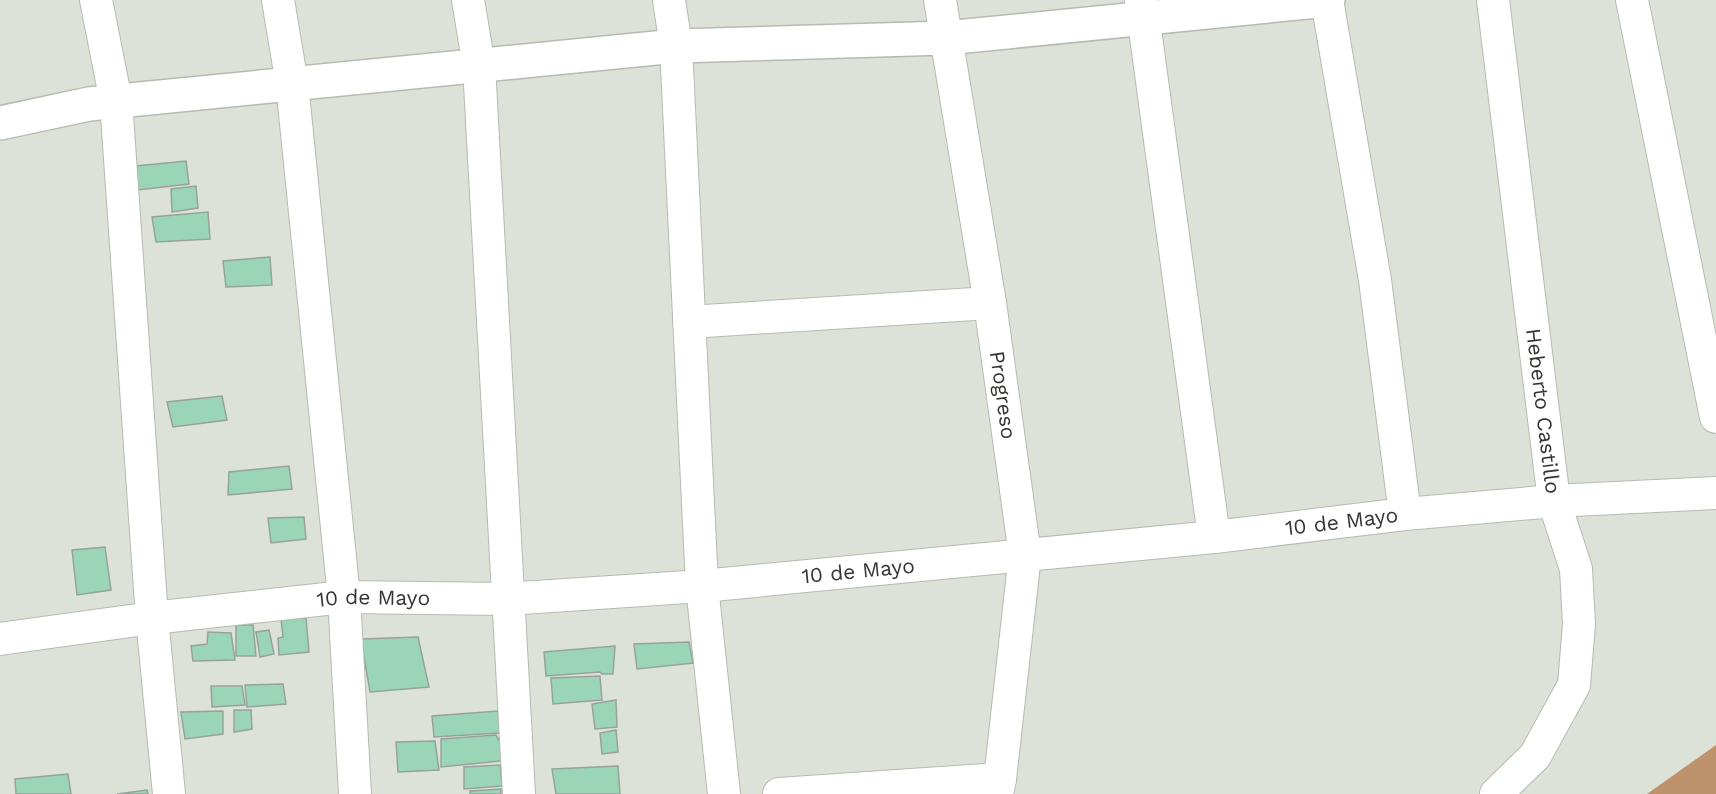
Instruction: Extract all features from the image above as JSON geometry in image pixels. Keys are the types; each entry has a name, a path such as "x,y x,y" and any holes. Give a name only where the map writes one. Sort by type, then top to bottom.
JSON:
{"street":[{"path":"96,0 117,101 152,618 169,794"},
{"path":"278,0 292,84 344,597 356,794"},
{"path":"468,0 479,66 506,599 519,794"},
{"path":"669,0 676,46 702,586 724,794"},
{"name":"Progreso","path":"940,0 990,303 1025,555 999,786"},
{"path":"0,123 89,104 676,46 946,38 1142,10 1327,0 1375,280 1405,514"},
{"name":"Heberto Castillo","path":"1493,0 1554,501 1576,569 1579,624 1574,685 1535,756 1496,794"},
{"path":"1632,0 1716,417"},
{"path":"1142,10 1214,537"},
{"path":"689,322 990,303"},
{"name":"10 de Mayo","path":"0,639 152,618 344,597 506,599 702,586 1214,537 1405,514 1554,501 1716,492"},
{"path":"779,794 999,786"}],"shaded area":[{"path":"1716,745 1716,794 1647,794"}],"building":[{"path":"186,161 189,184 138,190 136,166"},
{"path":"196,186 198,208 172,212 171,189"},
{"path":"208,212 210,239 156,242 152,217"},
{"path":"270,257 272,285 226,287 223,261"},
{"path":"222,396 227,420 173,427 167,402"},
{"path":"289,466 292,489 228,495 229,472"},
{"path":"304,517 306,539 271,543 268,518"},
{"path":"105,547 111,590 77,595 72,550"},
{"path":"306,618 309,652 279,655 278,638 283,637 281,619"},
{"path":"236,625 253,625 256,656 236,656"},
{"path":"269,630 274,654 260,657 256,632"},
{"path":"208,632 231,633 235,660 193,661 191,646 207,644"},
{"path":"418,637 429,687 370,692 361,639"},
{"path":"689,642 693,663 637,669 634,644"},
{"path":"615,646 613,674 600,672 546,676 544,652"},
{"path":"600,676 602,700 553,704 551,678"},
{"path":"283,684 286,704 247,707 245,685"},
{"path":"211,686 242,686 245,705 212,707"},
{"path":"616,700 617,727 595,729 592,704"},
{"path":"234,710 251,710 252,729 234,732"},
{"path":"223,711 223,734 185,739 181,712"},
{"path":"498,711 501,733 434,737 432,716"},
{"path":"616,730 618,752 602,754 600,733"},
{"path":"496,735 511,760 441,767 441,739"},
{"path":"435,741 439,770 398,772 396,742"},
{"path":"500,765 502,786 464,789 464,767"},
{"path":"618,766 620,794 556,794 552,769"},
{"path":"68,774 71,794 16,794 15,779"},
{"path":"501,789 501,794 470,794 470,791"},
{"path":"147,790 148,794 117,794"}]}
